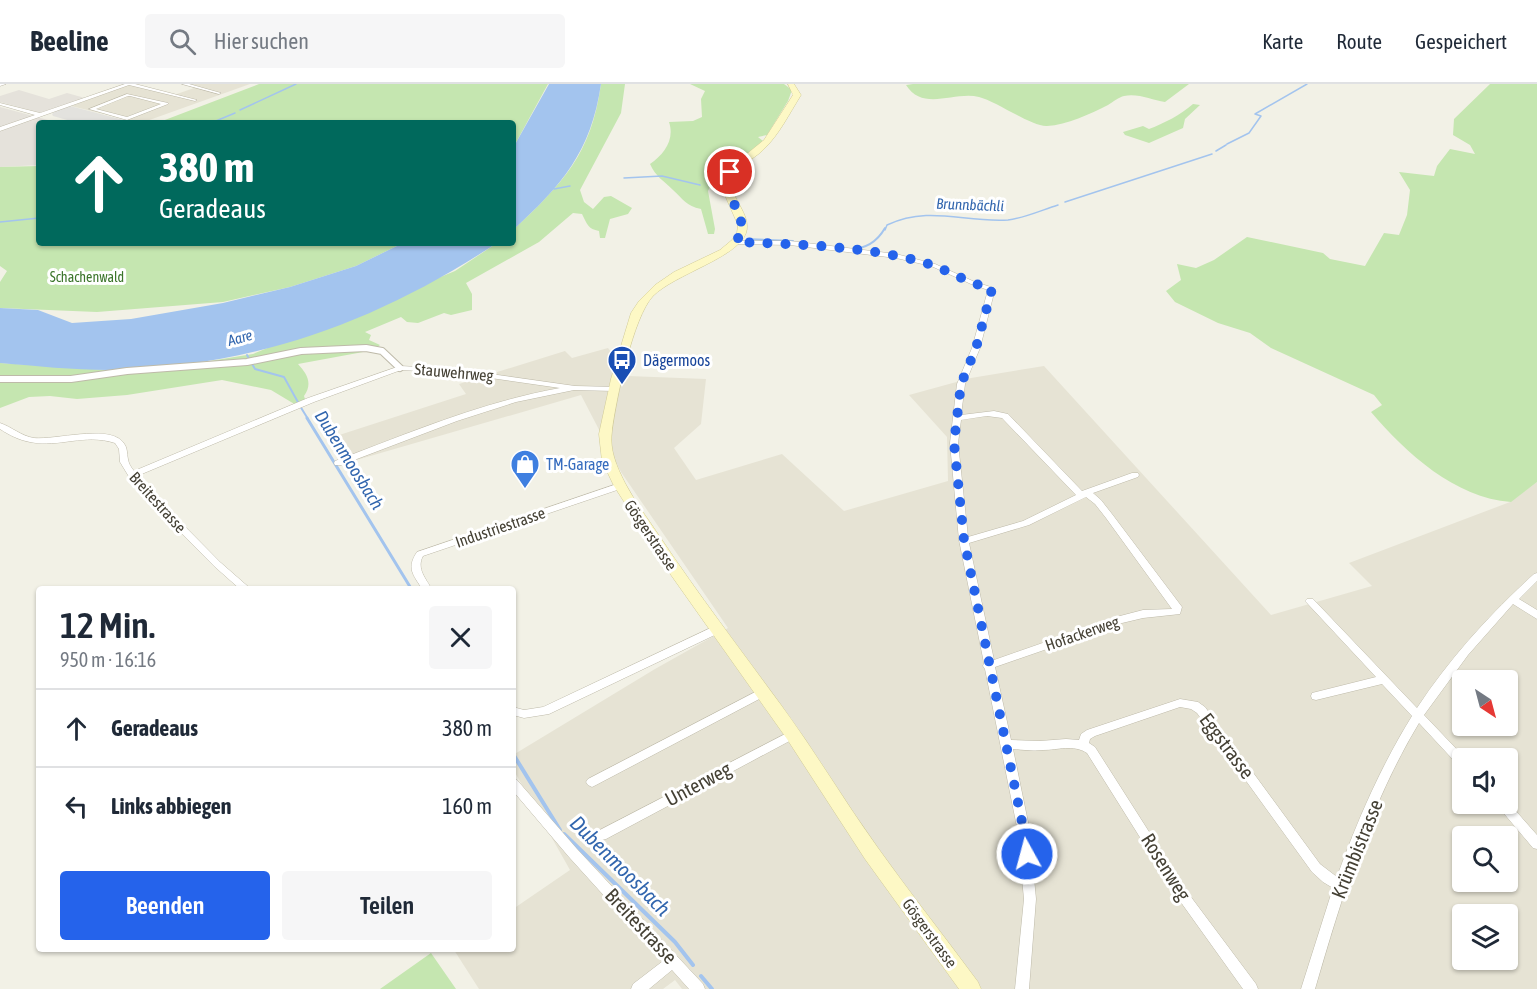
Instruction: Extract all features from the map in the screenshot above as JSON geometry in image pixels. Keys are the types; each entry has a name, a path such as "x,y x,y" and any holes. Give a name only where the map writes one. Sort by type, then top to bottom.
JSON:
{"main road":[{"path":"736,242 742,233 742,222 725,185 727,177 735,167 756,152 778,123 797,94 791,84"},
{"name":"Gösgerstrasse","path":"736,242 723,252 667,280 642,303 632,326 615,389 606,441 608,461 620,486 670,563 793,734 871,853 971,989"}],"street":[{"path":"0,129 129,84 195,100"},
{"path":"184,84 219,93"},
{"path":"174,95 205,84"},
{"path":"98,95 116,99 130,95 166,104 127,119 91,109 116,99"},
{"path":"0,104 40,115"},
{"path":"736,242 790,243 896,256 933,265 992,289 976,348 963,379 954,443 965,541 988,666 1007,744 1023,827 1029,898 1022,989"},
{"path":"0,380 71,379 127,371 250,361 301,351 376,348 387,352 400,368"},
{"name":"Stauwehrweg","path":"132,475 302,404 400,368 456,371 575,388 615,389"},
{"path":"338,463 478,413 575,388"},
{"path":"956,418 994,414 1005,416 1084,495"},
{"name":"Breitestrasse","path":"0,425 21,438 34,442 93,437 114,439 121,444 124,462 144,491 184,532 244,586"},
{"path":"965,541 982,538 1026,523 1106,484 1135,475"},
{"name":"Industriestrasse","path":"425,586 414,568 415,560 420,554 620,486"},
{"name":"Hofackerweg","path":"988,666 1120,620 1143,614 1177,612 1177,607 1098,502 1084,495"},
{"name":"Krümbistrasse","path":"1308,989 1356,841 1387,773 1419,714 1478,638 1537,576"},
{"path":"1512,600 1537,615"},
{"path":"1310,601 1452,751"},
{"path":"516,712 524,714 545,711 717,629"},
{"path":"1316,696 1384,678"},
{"path":"592,782 763,692"},
{"name":"Eggstrasse","path":"1083,745 1085,737 1091,733 1180,703 1194,705 1201,710 1232,751 1316,868 1327,878 1340,885"},
{"name":"Unterweg","path":"602,835 793,734"},
{"path":"1007,744 1040,746 1073,743 1083,745"},
{"name":"Rosenweg","path":"1083,745 1091,750 1101,762 1185,897 1251,989"},
{"name":"Breitestrasse","path":"516,787 560,839 698,989"},
{"path":"1511,814 1537,844"},
{"path":"638,989 673,961"}],"shaded area":[{"path":"185,84 250,84 149,120 129,120 71,106 129,85 174,95 197,87"},
{"path":"19,90 49,99 67,93 85,98 41,113 0,102 0,96"},
{"path":"70,106 124,120 67,120 53,116 52,114"},
{"path":"0,107 48,120 36,120 36,165 0,167"},
{"path":"608,348 628,376 706,379 701,424 674,448 696,480 782,454 844,511 948,481 947,437 909,395 971,378 1044,366 1271,615 1372,586 1349,563 1510,502 1537,482 1537,989 682,989 675,980 663,989 479,989 455,952 516,952 516,907 570,870 516,774 516,753 655,669 728,628 621,472 581,395 353,461 336,454 330,438 466,394 459,384 565,351 572,358"}],"green space":[{"path":"259,84 548,84 516,143 516,120 165,120"},
{"path":"601,84 625,84 621,113 580,190 584,202 593,209 604,197 611,196 632,208 628,214 610,219 605,238 600,238 599,231 590,227 582,214 573,213 539,242 466,283 472,294 472,310 451,315 444,313 418,323 407,322 401,317 365,332 371,335 369,340 380,345 374,350 298,364 308,379 308,387 304,396 306,402 296,405 271,390 222,380 127,395 77,399 50,396 29,397 0,408 0,363 108,370 185,365 253,354 455,271 492,246 516,246 516,227 560,182 572,166 590,130"},
{"path":"690,84 784,84 792,90 788,101 767,135 758,137 763,141 724,175 715,176 708,191 714,234 708,234 701,209 685,202 657,175 650,164 667,146 671,135 669,122 693,121 702,117 701,99 705,91"},
{"path":"1189,84 1165,102 1140,96 1124,96 1078,118 1062,124 1047,126 1032,122 979,97 959,96 930,99 921,97 913,93 906,85"},
{"path":"1490,84 1537,84 1537,482 1511,502 1490,499 1470,492 1433,471 1400,443 1371,412 1382,405 1374,395 1271,348 1250,333 1218,323 1175,302 1166,291 1181,280 1177,264 1196,268 1214,260 1247,237 1323,253 1330,259 1365,266 1384,233 1399,235 1407,215 1410,190 1399,172 1434,176 1437,166 1450,149 1475,154 1470,145 1453,135 1454,119"},
{"path":"1193,104 1200,105 1185,119 1183,128 1149,143 1125,135 1123,132 1143,126 1149,129 1155,127"},
{"name":"Schachenwald","path":"36,166 36,246 397,246 356,266 290,287 223,302 97,312 0,308 0,282 7,271 0,266 0,167"},
{"path":"431,953 456,989 380,989"}],"water":[{"path":"549,84 601,84 590,129 572,166 546,198 516,227 516,143"},
{"name":"Aare","path":"397,246 492,246 406,296 312,335 264,349 214,360 163,367 109,370 0,363 0,308 38,310 72,323 131,319 223,303 290,287 356,266"}],"waterway":[{"path":"240,110 296,84"},
{"name":"Brunnbächli","path":"1227,144 1249,133 1261,116 1255,114 1307,84"},
{"path":"218,120 235,113"},
{"name":"Brunnbächli","path":"1216,151 1226,145"},
{"name":"Brunnbächli","path":"1065,202 1212,154"},
{"name":"Brunnbächli","path":"624,178 662,176 700,185"},
{"path":"554,189 570,186"},
{"name":"Brunnbächli","path":"885,230 887,225 918,216 1008,220 1058,205"},
{"path":"0,222 36,218"},
{"name":"Brunnbächli","path":"850,249 870,244 885,228"},
{"name":"Brunnbächli","path":"747,239 793,241"},
{"name":"Dubenmoosbach","path":"247,355 255,369 284,377 299,404"},
{"name":"Dubenmoosbach","path":"300,406 308,419"},
{"name":"Dubenmoosbach","path":"307,418 410,586"},
{"name":"Dubenmoosbach","path":"516,759 560,830"},
{"name":"Dubenmoosbach","path":"564,834 675,942 693,965"},
{"name":"Dubenmoosbach","path":"701,976 712,989"}],"place":[{"name":"Dägermoos","path":"622,386"},
{"name":"TM-Garage","path":"525,490"}],"route":[{"path":"730,172 725,185 739,214 743,229 736,242 790,243 896,256 933,265 992,289 976,348 961,384 954,443 964,540 988,666 1007,744 1027,854"}]}
